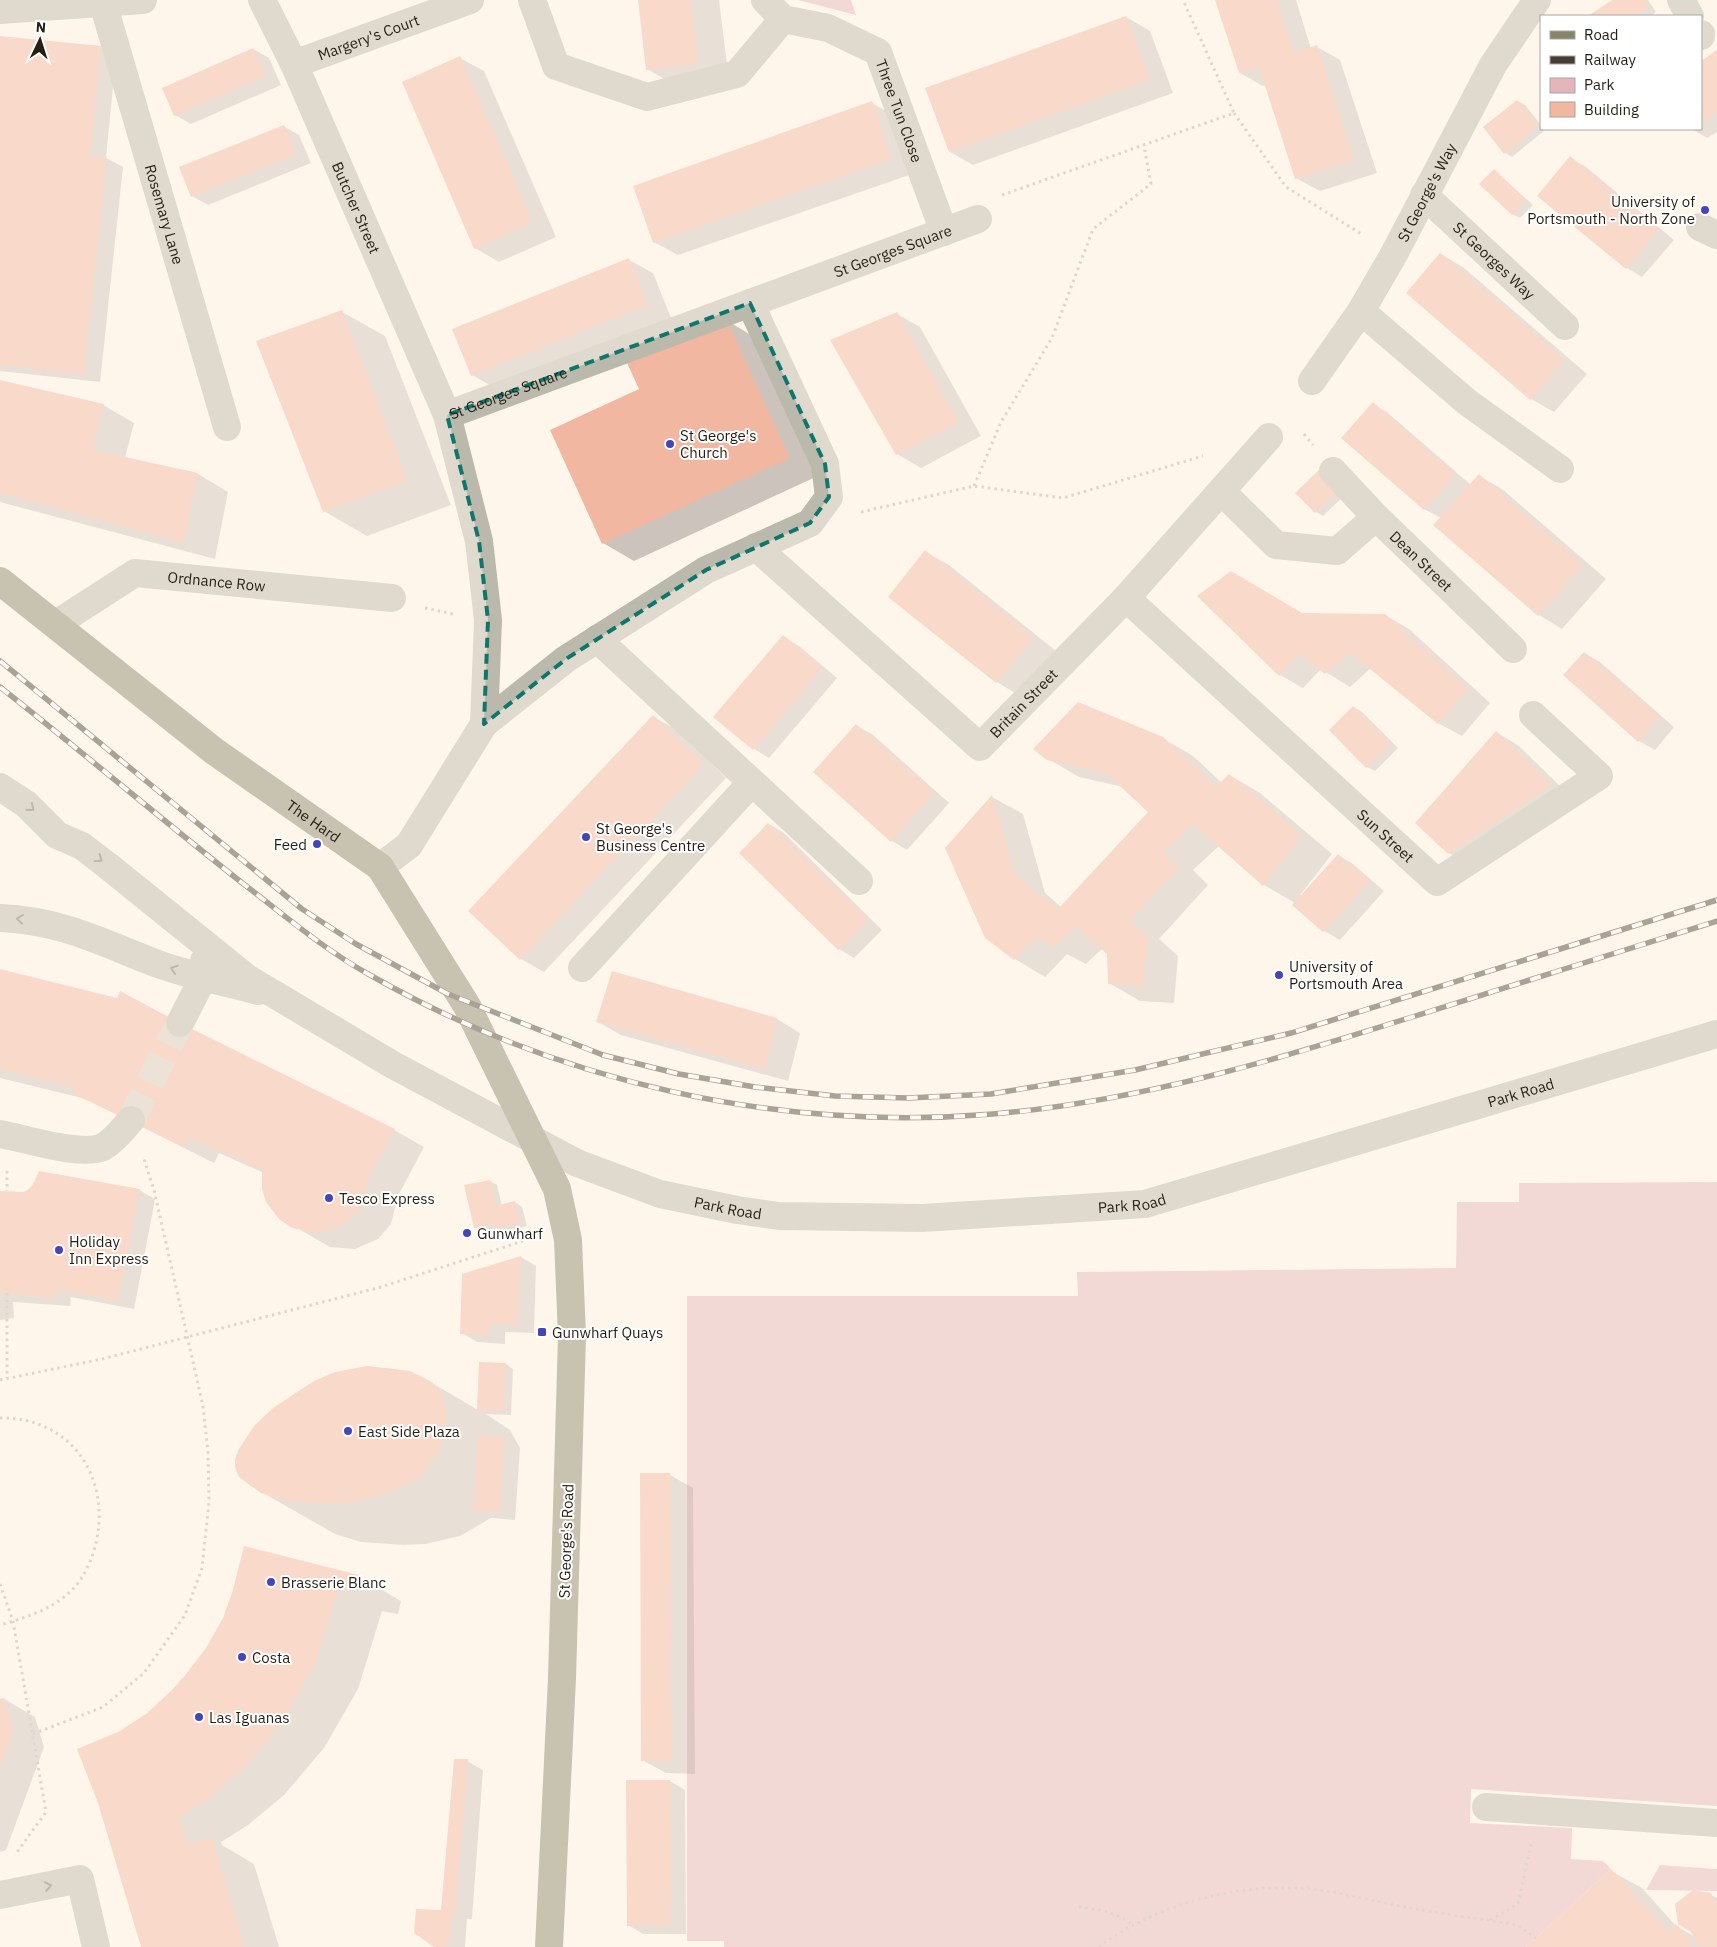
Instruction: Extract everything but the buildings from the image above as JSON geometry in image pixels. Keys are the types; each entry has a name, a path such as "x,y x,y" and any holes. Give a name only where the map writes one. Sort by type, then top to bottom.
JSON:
{"main road":[{"name":"The Hard","path":"0,581 214,750 380,867 467,1006 535,1140"},
{"name":"St George's Road","path":"535,1140 557,1189 565,1222 572,1336 562,1668 549,1947"}],"street":[{"path":"0,10 142,0"},
{"name":"Butcher Street","path":"262,0 294,64 447,415"},
{"name":"Margery's Court","path":"294,64 470,0"},
{"path":"532,0 556,66 647,97 737,74 774,10"},
{"name":"St George's Way","path":"1312,381 1361,311 1394,254 1493,65 1537,0"},
{"path":"1681,0 1690,15"},
{"name":"Rosemary Lane","path":"103,3 227,427"},
{"name":"Three Tun Close","path":"774,10 828,28 878,52 944,232"},
{"name":"St Georges Way","path":"1424,195 1565,326"},
{"name":"St Georges Square","path":"484,724 488,620 479,541 447,415 978,219"},
{"name":"St Georges Square","path":"380,867 409,845 484,724 566,659 706,570 810,523 829,497 824,464 750,303"},
{"path":"1361,311 1467,402 1560,469"},
{"name":"Britain Street","path":"756,548 980,747 1126,598 1269,437"},
{"name":"Dean Street","path":"1333,471 1376,517 1513,649"},
{"path":"1221,491 1276,545 1338,551 1376,517"},
{"name":"Ordnance Row","path":"56,624 135,573 392,598"},
{"name":"Sun Street","path":"1126,598 1437,882 1599,776 1533,715"},
{"path":"598,639 859,881"},
{"path":"582,968 752,782"},
{"path":"0,786 26,804 57,835 82,846 108,866 243,982"},
{"path":"0,918 62,926 158,964 203,966 243,982"},
{"path":"203,966 185,1014 201,993 216,986 243,982"},
{"name":"Park Road","path":"243,982 272,994 393,1065 577,1163 660,1194 737,1210 779,1216 922,1218 1145,1204 1717,1034"},
{"path":"0,1134 66,1147 93,1149 105,1146 131,1120"},
{"path":"1486,1807 1717,1823"},
{"path":"0,1895 80,1879 96,1947"}],"path":[{"path":"1183,0 1234,112 1286,187 1394,254"},
{"path":"978,219 992,198 1144,146 1234,112"},
{"path":"974,486 1001,422 1052,338 1092,229 1151,184 1144,146"},
{"path":"810,523 974,486 1063,498 1213,454"},
{"path":"392,598 430,610 488,620"},
{"path":"32,1734 102,1707 144,1674 185,1615 202,1568 209,1502 208,1452 203,1406 186,1338 154,1190 131,1120"},
{"path":"0,1380 102,1359 381,1287 524,1241"},
{"path":"7,1293 7,1378"},
{"path":"0,1418 23,1420 37,1424 51,1430 70,1445 90,1468 100,1508 94,1551 80,1581 63,1598 53,1604 13,1622 0,1625"},
{"path":"0,1584 13,1622 46,1812 10,1862"},
{"path":"1489,1920 1518,1904 1538,1810"},
{"path":"1100,1947 1152,1916 1203,1899 1282,1888 1314,1889 1404,1907 1517,1925 1536,1938"},
{"path":"1079,1907 1112,1913 1128,1921 1133,1926"}],"highlighted area":[{"path":"750,303 825,464 829,497 810,523 706,570 566,659 484,724 488,620 479,541 447,415"}],"green space":[{"path":"798,0 851,0 856,15"},
{"path":"1717,1182 1717,1806 1471,1789 1470,1823 1572,1828 1571,1859 1603,1861 1611,1869 1526,1947 724,1947 724,1941 687,1941 687,1296 1078,1296 1077,1272 1456,1268 1457,1202 1519,1202 1519,1183"},
{"path":"1660,1865 1717,1869 1717,1891 1646,1890"}],"tunnel":[{"path":"131,1120 180,1023"}],"railway":[{"path":"0,661 302,909 356,944 448,994 603,1055 679,1074 755,1087 835,1096 908,1098 991,1094 1135,1070 1291,1033 1717,900"},
{"path":"0,687 288,919 336,954 370,975 442,1012 516,1044 593,1071 671,1091 751,1106 831,1115 912,1118 993,1114 1100,1100 1205,1077 1309,1049 1717,921"}],"place":[{"name":"University of Portsmouth - North Zone","path":"1705,210"},
{"name":"St George's Church","path":"670,444"},
{"name":"St George's Business Centre","path":"586,837"},
{"name":"Feed","path":"317,844"},
{"name":"University of Portsmouth Area","path":"1279,975"},
{"name":"Tesco Express","path":"329,1198"},
{"name":"Gunwharf","path":"467,1233"},
{"name":"Holiday Inn Express","path":"59,1250"},
{"name":"Gunwharf Quays","path":"542,1332"},
{"name":"East Side Plaza","path":"348,1431"},
{"name":"Brasserie Blanc","path":"271,1582"},
{"name":"Costa","path":"242,1657"},
{"name":"Las Iguanas","path":"199,1717"}]}
